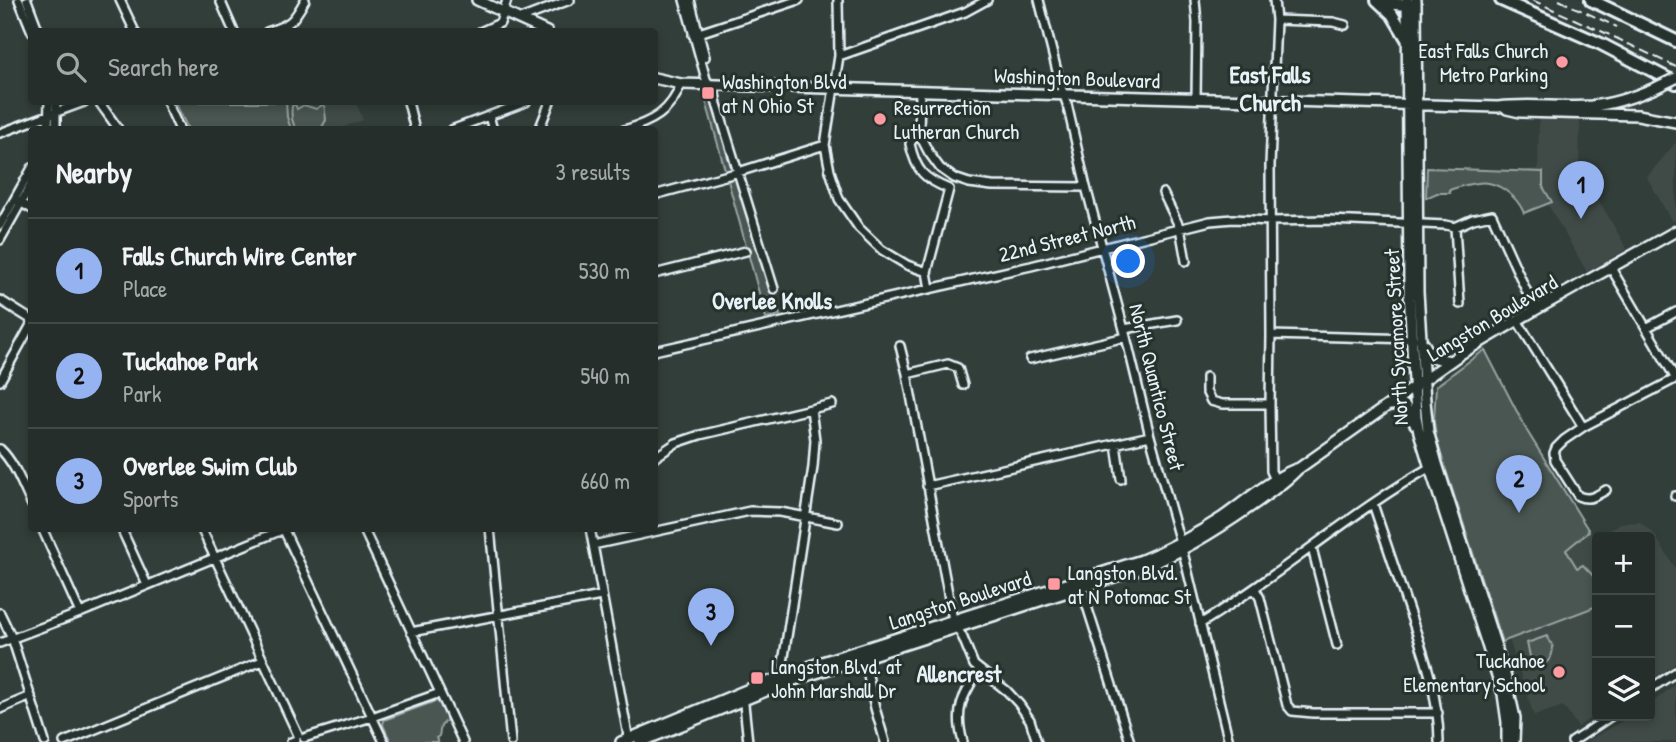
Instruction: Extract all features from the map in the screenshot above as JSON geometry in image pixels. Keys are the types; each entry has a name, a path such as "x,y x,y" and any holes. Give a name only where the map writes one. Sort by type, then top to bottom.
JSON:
{"highway":[{"path":"1377,0 1390,11 1407,39"},
{"path":"1386,0 1393,4 1411,3"},
{"path":"1501,0 1676,80"},
{"path":"1591,0 1676,41"}],"main road":[{"path":"477,0 539,28"},
{"name":"North Sycamore Street","path":"1411,3 1407,39 1412,104"},
{"name":"North Sycamore Street","path":"1411,3 1413,224 1418,292 1415,387 1419,432 1506,678 1515,718 1514,742"},
{"name":"Washington Boulevard","path":"658,79 681,84 1498,107 1520,104 1597,106 1620,102 1676,80"},
{"name":"Washington Boulevard","path":"1498,107 1520,112 1645,115 1676,122"},
{"name":"Langston Boulevard","path":"626,741 787,678 1080,584 1145,567 1180,547 1205,538 1276,484 1286,481 1298,469 1450,361 1517,320 1676,231"},
{"path":"1417,339 1431,357 1450,361"},
{"name":"North Sycamore Street","path":"1417,339 1433,466 1503,694 1507,742"},
{"path":"1389,405 1405,406 1419,432"},
{"name":"Langston Boulevard","path":"787,678 863,657 955,624"},
{"name":"Langston Boulevard","path":"640,742 744,695"}],"street":[{"path":"19,0 30,28"},
{"path":"27,0 38,28"},
{"path":"120,0 133,28"},
{"path":"220,0 232,28"},
{"path":"278,28 293,20 305,0"},
{"path":"489,28 500,23 507,0"},
{"path":"520,19 570,0"},
{"path":"687,0 774,289"},
{"path":"696,34 799,0"},
{"path":"838,0 839,56 825,145 839,199 859,228 882,250 907,265 926,272"},
{"path":"839,56 965,12 987,0"},
{"name":"North Quantico Street","path":"1038,0 1065,95 1086,187 1229,742"},
{"path":"1195,0 1196,99"},
{"path":"1273,0 1276,20 1270,165 1270,404 1271,471 1276,484"},
{"path":"1276,20 1333,22 1345,25"},
{"path":"637,126 662,113 676,98 681,84"},
{"path":"920,90 919,134 940,168 954,178 992,186 1086,187"},
{"path":"50,105 55,126"},
{"path":"49,126 55,105"},
{"path":"0,134 76,105"},
{"path":"101,105 116,126"},
{"path":"168,105 178,126"},
{"path":"409,105 414,126"},
{"path":"463,126 518,105"},
{"path":"540,126 549,105"},
{"path":"489,116 492,126"},
{"path":"919,134 915,135 910,144 917,168 930,181 949,189 926,272 930,289"},
{"path":"658,194 738,173 825,145"},
{"path":"0,240 28,177"},
{"path":"0,225 28,188"},
{"path":"1163,192 1180,228 1186,261"},
{"path":"18,201 28,207"},
{"name":"22nd Street North","path":"658,350 1104,249 1210,221 1233,219 1329,220 1455,227 1492,215 1535,310"},
{"path":"1455,227 1460,304"},
{"path":"658,273 746,251"},
{"path":"1606,490 1591,498 1578,496 1555,461 1554,452 1559,444 1583,427 1676,379 1612,268"},
{"path":"0,300 28,319"},
{"path":"1646,328 1676,312"},
{"path":"1030,359 1177,320"},
{"path":"1517,320 1583,427"},
{"path":"1271,335 1417,339"},
{"path":"0,381 28,338"},
{"path":"900,346 955,624 974,665 1019,704 1031,723 1037,742"},
{"path":"907,374 948,364 958,368 964,385"},
{"path":"1206,377 1206,391 1211,401 1222,404 1270,404"},
{"path":"658,455 676,443 700,435 832,404"},
{"path":"787,678 783,663 813,467 815,440 811,410"},
{"path":"927,486 1150,436"},
{"path":"1116,444 1121,479"},
{"path":"0,449 28,497"},
{"path":"1200,624 1255,589 1373,504 1433,466"},
{"path":"1373,504 1435,695 1439,742"},
{"path":"658,531 750,511 780,512 838,523"},
{"path":"44,532 80,612"},
{"path":"123,532 147,584"},
{"path":"203,532 298,740 440,693"},
{"path":"0,643 276,532"},
{"path":"285,532 384,742"},
{"path":"365,532 463,742"},
{"path":"490,532 511,742"},
{"path":"591,532 626,741"},
{"path":"593,545 653,532"},
{"path":"1312,548 1337,645"},
{"path":"1080,584 1130,742"},
{"path":"1255,589 1260,598 1287,705 1293,712 1438,713"},
{"path":"411,632 601,596"},
{"path":"0,613 12,638 45,742"},
{"path":"863,657 885,742"},
{"path":"64,742 262,661"},
{"path":"963,742 959,724 960,708 968,687 979,670"},
{"path":"1655,686 1676,671"},
{"path":"744,695 748,742"},
{"path":"0,709 31,696"},
{"path":"1572,742 1604,721"}],"shaded area":[{"path":"704,94 711,94 780,315 766,318"},
{"path":"176,105 286,105 290,126 187,126"},
{"path":"221,105 357,105 363,120 347,126 187,126 222,108"},
{"path":"295,105 297,109 304,105 316,109 324,105 326,120 323,126 295,126 292,106"},
{"path":"1539,118 1580,119 1579,171 1582,171 1627,249 1587,272 1528,170 1538,169"},
{"path":"1676,142 1676,219 1672,222 1647,177"},
{"path":"1427,168 1543,172 1543,187 1552,202 1524,213 1506,190 1485,183 1474,183 1449,190 1450,193 1437,193 1426,198"},
{"path":"1485,350 1527,431 1589,531 1566,550 1577,568 1583,565 1592,575 1592,608 1502,642 1436,437 1436,386"},
{"path":"1640,522 1652,532 1606,532 1620,523"},
{"path":"1589,531 1592,534 1592,575 1583,565 1577,569 1566,549"},
{"path":"1655,536 1676,569 1676,663 1655,678"},
{"name":"Tuckahoe Elementary School","path":"1592,608 1592,717 1578,727 1563,706 1534,716 1509,639"},
{"path":"1547,636 1553,646 1552,655 1541,665 1532,665 1527,643"},
{"path":"1676,684 1676,742 1586,742 1622,721 1655,721 1655,700"},
{"path":"436,701 440,703 447,720 436,738 438,742 391,742 383,725 384,720"}],"railway":[{"path":"1532,0 1676,67"},
{"path":"1559,0 1617,27"}],"place":[{"name":"East Falls Church Metro Parking","path":"1562,62"},
{"name":"Washington Blvd at N Ohio St","path":"708,93"},
{"name":"Resurrection Lutheran Church","path":"880,119"},
{"name":"Falls Church Wire Center","path":"1581,219"},
{"name":"Tuckahoe Park","path":"1519,513"},
{"name":"Langston Blvd. at N Potomac St","path":"1054,584"},
{"name":"Overlee Swim Club","path":"711,646"},
{"name":"Tuckahoe Elementary School","path":"1559,672"},
{"name":"Langston Blvd. at John Marshall Dr","path":"757,678"}],"district":[{"name":"East Falls Church","path":"1270,88"},
{"name":"Overlee Knolls","path":"772,300"},
{"name":"Allencrest","path":"959,673"}]}
